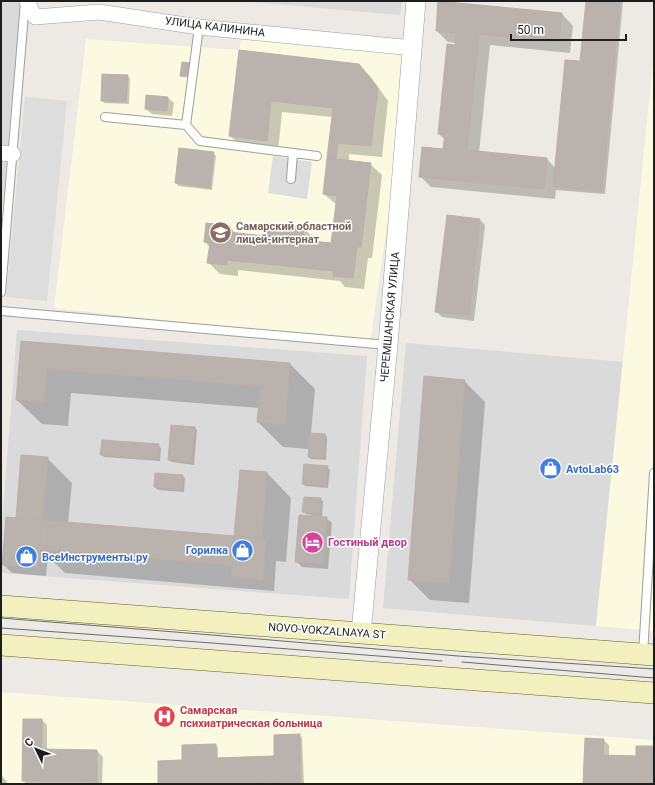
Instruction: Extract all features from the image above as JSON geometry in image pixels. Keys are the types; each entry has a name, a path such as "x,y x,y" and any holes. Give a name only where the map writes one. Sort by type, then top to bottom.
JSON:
{"main road":[{"name":"NOVO-VOKZALNAYA ST","path":"1,606 648,655"},
{"path":"1,645 654,693"}],"street":[{"name":"УЛИЦА КАЛИНИНА","path":"26,1 35,17 99,12 199,26 413,48"},
{"name":"ЧЕРЕМШАНСКАЯ УЛИЦА","path":"361,633 388,345 416,1"}],"lane":[{"path":"1,292 7,154 26,1"},
{"path":"186,126 199,26"},
{"path":"105,117 186,126 200,141 317,156"},
{"path":"291,179 293,153"},
{"path":"1,311 388,345"},
{"path":"648,655 654,473"}],"shaded area":[{"path":"1,1 21,1 1,218"},
{"path":"241,1 402,1 400,15"},
{"name":"Самарский областной лицей-интернат","path":"86,39 239,50 241,39 413,48 370,343 54,308"},
{"path":"654,52 654,631 596,626"},
{"path":"25,97 67,101 47,301 6,297"},
{"path":"273,156 312,162 307,199 268,193"},
{"path":"17,330 367,356 349,599 1,573 1,536"},
{"path":"406,343 623,362 596,626 383,608"},
{"name":"Самарская психиатрическая больница","path":"1,692 654,740 654,784 1,784"}],"building":[{"path":"438,1 562,13 559,42 479,34 467,150 547,158 544,189 419,177 422,147 443,149 445,135 438,134 447,44 455,45 456,33 436,31"},
{"path":"586,1 620,1 602,192 553,187 565,60 580,61"},
{"path":"239,50 359,64 378,88 371,146 338,143 336,159 327,158 333,108 271,101 267,141 229,136"},
{"path":"182,62 190,63 189,77 180,76"},
{"path":"102,74 128,75 126,102 101,101"},
{"path":"146,95 168,97 167,111 145,109"},
{"path":"179,148 214,152 210,188 175,183"},
{"path":"327,158 371,163 361,247 357,247 353,278 333,276 333,271 227,260 227,265 207,263 210,243 204,242 206,223 230,226 229,232 264,236 265,223 304,227 303,240 331,243 337,196 323,194"},
{"path":"447,215 480,219 469,315 435,312"},
{"path":"21,341 290,363 285,425 257,422 261,386 47,369 44,402 16,400"},
{"path":"424,376 465,380 449,583 408,580"},
{"path":"171,425 195,427 192,462 168,460"},
{"path":"310,433 325,434 323,458 308,457"},
{"path":"102,440 159,444 157,459 100,455"},
{"path":"21,455 48,457 42,520 16,518"},
{"path":"304,464 328,466 326,486 302,484"},
{"path":"240,470 267,472 262,538 234,536"},
{"path":"155,473 183,475 182,490 154,487"},
{"path":"304,497 321,498 319,514 302,512"},
{"path":"299,515 327,517 323,564 295,562"},
{"path":"6,517 42,520 38,568 2,565"},
{"path":"42,520 234,536 232,565 40,549"},
{"path":"234,536 266,539 263,580 231,577"},
{"path":"23,719 42,719 42,749 97,750 97,782 22,781"},
{"path":"300,734 301,784 275,784 275,782 158,784 158,761 182,760 182,745 216,744 216,758 274,756 274,735"},
{"path":"585,738 604,739 603,755 636,756 636,746 654,746 654,784 583,784"}],"tram line":[{"path":"1,618 458,656 654,669"},
{"path":"1,628 442,661"},
{"path":"462,662 654,678"}],"place":[{"name":"Самарский областной лицей-интернат","path":"221,232"},
{"name":"AvtoLab63","path":"550,469"},
{"name":"Гостиный двор","path":"313,542"},
{"name":"Горилка","path":"243,550"},
{"name":"ВсеИнструменты.ру","path":"26,557"},
{"name":"Самарская психиатрическая больница","path":"164,716"}]}
